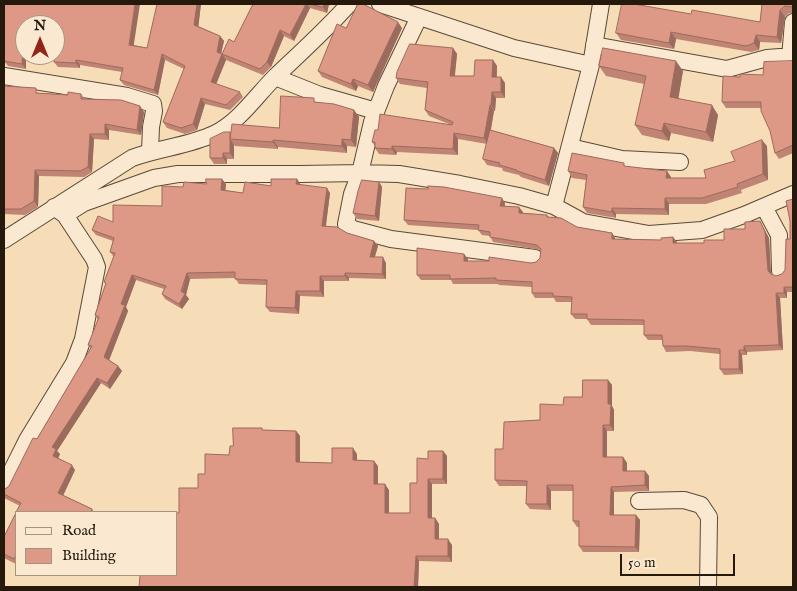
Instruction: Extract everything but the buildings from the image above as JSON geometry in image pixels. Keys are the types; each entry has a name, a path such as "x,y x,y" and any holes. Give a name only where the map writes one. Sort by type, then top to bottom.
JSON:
{"street":[{"path":"59,211 104,176 132,158 196,141 214,134 229,125 326,30 349,4"},
{"path":"380,4 514,48 591,65"},
{"path":"554,206 591,65 601,4"},
{"path":"419,17 386,86 372,122 360,173 345,221 350,228 391,239 535,258"},
{"path":"594,45 727,68 766,58 792,58 793,22"},
{"path":"4,76 127,96 153,104 154,111 150,126 150,152"},
{"path":"275,78 320,95 376,111"},
{"path":"570,147 622,159 680,162"},
{"path":"5,239 59,211 154,178 178,174 399,174 519,196 554,206 583,222 648,234 702,230 793,194"},
{"path":"104,176 127,188"},
{"path":"764,207 778,236 780,271"},
{"path":"4,486 9,458 74,363 83,339 95,282 96,262 59,211"},
{"path":"639,501 684,500 701,505 709,517 708,587"}]}
